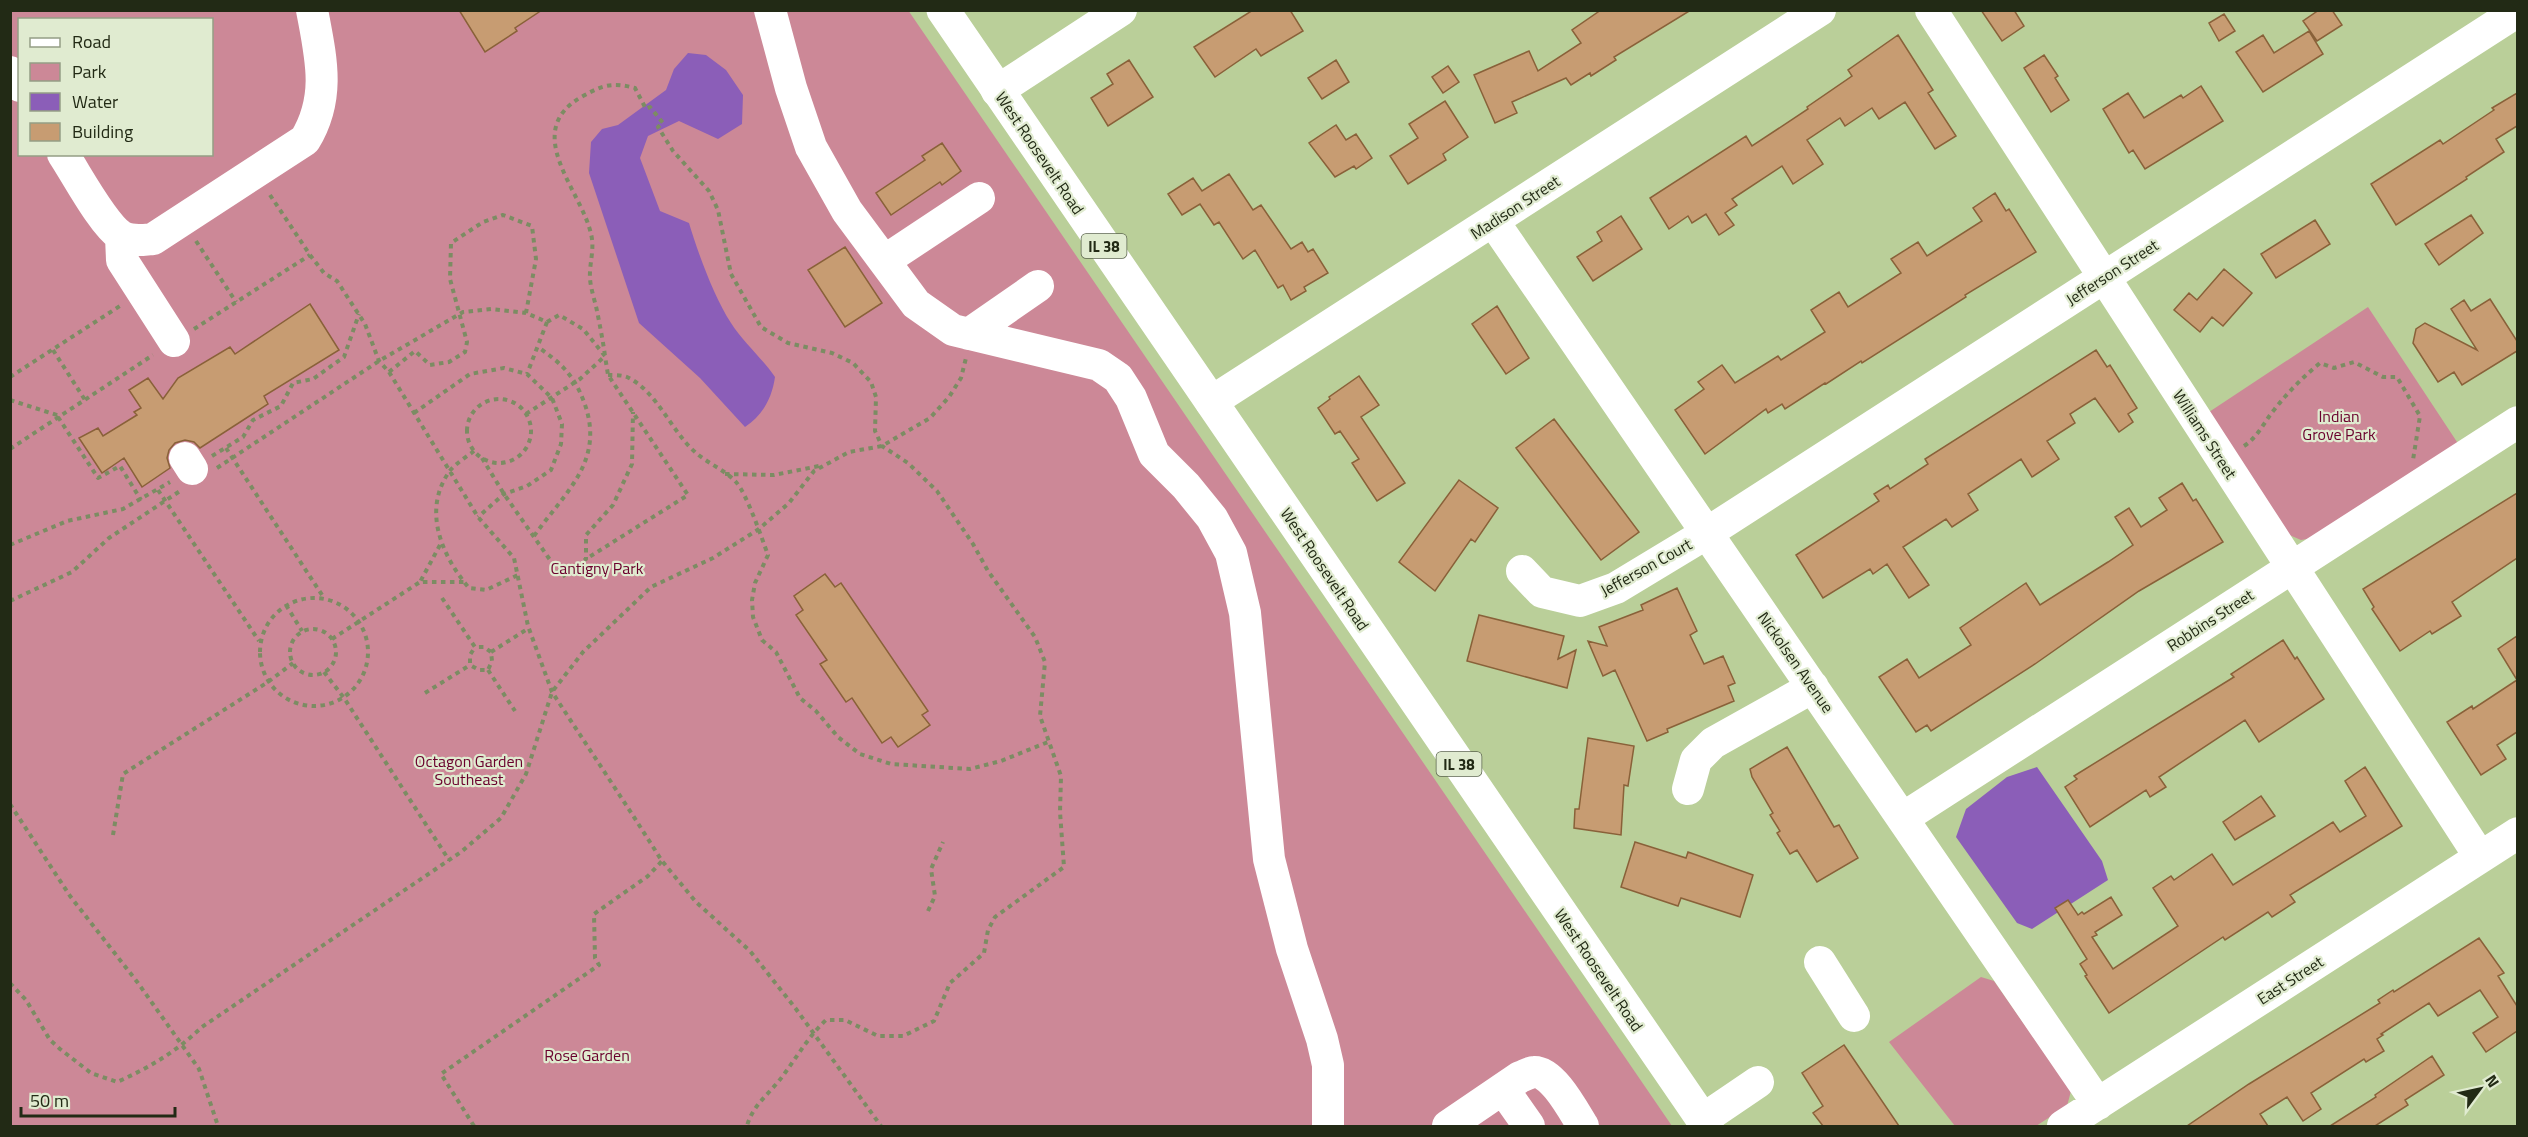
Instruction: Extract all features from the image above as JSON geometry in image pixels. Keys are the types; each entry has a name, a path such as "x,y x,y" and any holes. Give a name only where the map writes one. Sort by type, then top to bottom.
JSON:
{"main road":[{"name":"West Roosevelt Road","path":"943,10 1704,1123"}],"street":[{"path":"64,156 105,220 121,236 136,241 153,239 305,140 316,121 322,97 318,42 312,10"},
{"path":"771,10 791,88 811,147 847,211 916,304 953,330 1099,365 1118,378 1131,398 1154,454 1186,486 1212,518 1231,553 1245,613 1269,859 1292,949 1322,1039 1328,1065 1328,1126"},
{"path":"997,90 1121,10"},
{"name":"Madison Street","path":"1211,402 1820,10"},
{"name":"Williams Street","path":"1931,10 2480,857"},
{"name":"Jefferson Street","path":"1707,533 2517,11"},
{"path":"884,261 979,198"},
{"name":"Nickolsen Avenue","path":"1493,221 2098,1104"},
{"path":"121,236 122,260 174,341"},
{"path":"969,334 1038,286"},
{"name":"Robbins Street","path":"1903,818 2517,422"},
{"name":"Jefferson Court","path":"1522,571 1542,592 1580,601 1616,588 1707,533"},
{"path":"1688,789 1696,760 1713,743 1813,687"},
{"name":"East Street","path":"2062,1126 2517,833"},
{"path":"1820,962 1854,1016"},
{"path":"1448,1126 1533,1072 1544,1074 1553,1081 1583,1126"},
{"path":"1704,1123 1758,1082"},
{"path":"1503,1089 1529,1126"}],"path":[{"path":"482,458 502,463 522,454 531,435 526,414 520,407 510,402 490,400 481,405 469,420 467,431 469,442 562,577 688,495 608,375 590,280 591,233 558,162 555,133 561,114 577,99 603,85 624,85 635,88 646,109 650,107 663,123 658,127 673,151 709,190 718,210 731,274 761,327 788,343 832,353 853,363 871,382 876,397 875,431 882,446 908,463 937,491 973,544 988,571 1035,637 1045,662 1040,716 1061,776 1060,812 1064,867 995,917 988,930 984,952 950,982 934,1021 903,1036 878,1036 845,1020 826,1020 813,1032 782,1077 750,1114 747,1126"},
{"path":"270,195 324,273 337,281 365,324 379,361 389,372 478,517 514,558 530,628 552,692 662,861 696,902 750,951 813,1032 881,1126"},
{"path":"389,372 415,351 430,365 449,362 465,352 467,342 450,279 451,243 483,222 503,215 532,226 536,260 526,313"},
{"path":"196,241 236,302"},
{"path":"10,377 142,291"},
{"path":"10,600 72,572 109,538 165,501 194,471 232,457 379,361 460,314 491,309 526,313 548,322"},
{"path":"527,374 548,322 559,315 583,329 605,356"},
{"path":"10,983 26,1000 50,1040 91,1073 117,1082 140,1072 182,1046 202,1027 449,860 501,818 526,774 552,692 583,652 651,587 713,558 759,529 789,503 807,479 823,466 849,452 882,446 930,418 961,378 969,334"},
{"path":"534,536 579,475 591,443 590,418 576,382 558,361 538,347"},
{"path":"53,350 85,399"},
{"path":"526,414 576,382 605,356"},
{"path":"2222,461 2252,441 2272,411 2302,378 2320,363 2334,368 2354,362 2383,377 2397,377 2420,416 2412,472 2418,486"},
{"path":"414,413 470,374 504,368 527,374 552,398 562,424 561,444 551,470 527,486 504,494 478,517"},
{"path":"608,375 626,377 642,390 657,403 694,452 737,483 759,529 768,555 755,583 752,600 753,617 762,640 776,652 800,698 816,711 845,743 860,754 891,764 970,769 1001,761 1048,742"},
{"path":"10,400 60,417 98,478 120,466 142,500"},
{"path":"586,560 586,535 613,506 632,464 633,411"},
{"path":"226,448 324,598"},
{"path":"474,451 450,471 435,507 440,544 470,588 486,590 518,575"},
{"path":"724,474 774,475 823,466"},
{"path":"158,490 260,641"},
{"path":"332,639 420,582 440,544"},
{"path":"420,582 465,582"},
{"path":"310,597 324,598 350,611 359,622 366,638 368,655 365,671 356,686 344,698 328,705 303,705 280,695 268,682 261,663 260,641 272,616 286,605 310,597"},
{"path":"442,598 475,647"},
{"path":"286,605 302,631"},
{"path":"492,652 530,628"},
{"path":"302,631 325,632 332,639 335,654 333,662 324,672 308,674 293,663 290,648 293,640 302,631"},
{"path":"475,647 484,647 492,652"},
{"path":"470,665 470,655 475,647"},
{"path":"488,670 492,661 492,652"},
{"path":"113,835 123,774 268,682 293,663"},
{"path":"470,665 479,670 488,670"},
{"path":"425,693 470,665"},
{"path":"488,670 515,711"},
{"path":"324,672 344,698 449,860"},
{"path":"10,804 70,896 138,983 199,1069 218,1126"},
{"path":"928,911 935,896 931,869 943,842"},
{"path":"474,1126 441,1074 599,965 595,958 594,914 648,876 662,861"}],"green space":[{"name":"Cantigny Park","path":"908,10 1672,1126 11,1126 11,11"},
{"name":"Indian Grove Park","path":"2368,307 2459,445 2318,537 2301,540 2285,533 2206,414"},
{"path":"1981,977 1994,981 2071,1091 2067,1106 2036,1126 1955,1126 1889,1042"}],"water":[{"path":"688,53 706,55 726,70 743,95 742,124 718,139 679,121 648,136 640,158 660,211 689,223 707,274 725,312 736,330 775,377 766,405 745,427 700,378 639,323 589,173 591,142 602,129 618,125 666,90 674,69"},
{"path":"2037,767 2102,861 2108,880 2032,929 2017,923 1956,837 1966,809 2007,777"}],"building":[{"path":"459,10 542,10 515,28 517,31 485,52"},
{"path":"1253,10 1290,10 1303,31 1261,56 1256,49 1215,77 1194,47"},
{"path":"1601,10 1691,10 1614,57 1616,60 1591,76 1590,73 1571,85 1566,78 1512,102 1517,113 1495,123 1474,75 1529,51 1538,71 1581,43 1572,30"},
{"path":"1981,10 2014,10 2024,26 2002,41"},
{"path":"2319,10 2332,10 2342,25 2317,41 2303,21"},
{"path":"2224,14 2235,31 2219,41 2209,23"},
{"path":"2309,31 2323,54 2263,92 2236,52 2263,35 2274,53"},
{"path":"1898,35 1933,90 1928,93 1956,136 1935,149 1905,102 1879,119 1872,108 1845,126 1840,118 1807,140 1823,164 1793,184 1782,166 1732,199 1737,205 1725,213 1734,225 1719,235 1706,214 1692,223 1688,216 1669,229 1650,198 1746,136 1752,146 1808,109 1807,107 1852,76 1848,70"},
{"path":"2044,55 2058,76 2055,78 2069,100 2051,112 2024,68"},
{"path":"1129,60 1153,97 1108,126 1091,98 1113,84 1107,74"},
{"path":"1336,60 1349,82 1322,99 1308,78"},
{"path":"1448,66 1459,82 1443,93 1432,77"},
{"path":"2201,86 2223,121 2145,169 2133,150 2129,153 2103,109 2128,93 2144,118 2181,95 2183,98"},
{"path":"2517,93 2517,126 2496,139 2504,152 2396,225 2371,184 2440,140 2443,144 2494,110 2492,108"},
{"path":"1445,101 1468,137 1443,154 1446,160 1408,184 1390,156 1418,138 1409,124"},
{"path":"1336,125 1346,140 1356,134 1372,158 1356,169 1354,166 1335,177 1309,143"},
{"path":"942,143 961,171 942,185 940,182 891,215 876,193 925,160 922,156"},
{"path":"1229,174 1253,210 1261,205 1291,249 1302,242 1308,252 1313,249 1328,273 1304,287 1306,291 1291,300 1283,285 1278,288 1255,250 1243,259 1219,222 1214,225 1200,204 1182,215 1168,194 1193,178 1202,191"},
{"path":"1995,193 2006,211 2009,209 2036,252 1965,295 1966,297 1862,363 1861,361 1785,409 1782,404 1768,413 1766,409 1705,454 1675,410 1704,389 1698,382 1722,365 1735,383 1778,356 1781,360 1825,332 1811,310 1839,292 1848,307 1901,273 1891,259 1918,242 1927,256 1982,221 1973,208"},
{"path":"2471,215 2483,233 2439,265 2425,244"},
{"path":"1621,216 1642,249 1593,281 1577,257 1602,241 1597,232"},
{"path":"2315,220 2330,244 2276,278 2261,254"},
{"path":"845,247 882,303 845,327 808,270"},
{"path":"2224,269 2252,293 2223,326 2212,317 2200,332 2174,310 2189,293 2197,300"},
{"path":"2490,299 2517,341 2517,351 2462,385 2454,372 2438,382 2413,343 2416,329 2425,323 2477,350 2451,309 2464,300 2471,311"},
{"path":"310,304 339,350 264,396 268,404 200,448 194,442 185,440 175,443 169,450 167,458 170,468 142,487 124,458 102,473 79,438 98,428 103,436 137,415 134,412 141,408 129,390 148,378 163,399 178,378 230,347 235,354"},
{"path":"1497,306 1529,358 1506,374 1472,324"},
{"path":"2096,350 2107,367 2110,365 2137,408 2128,414 2133,422 2119,432 2095,398 2070,414 2075,423 2047,441 2059,459 2032,477 2021,459 1968,494 1978,510 1952,527 1946,519 1903,547 1929,585 1909,598 1887,564 1873,574 1870,569 1823,598 1796,555 1879,501 1874,494 1888,485 1890,489 1928,464 1925,459"},
{"path":"1359,376 1379,405 1361,417 1405,483 1377,501 1352,463 1359,459 1340,431 1335,434 1318,408 1330,399 1329,397"},
{"path":"1554,419 1639,532 1601,560 1516,448"},
{"path":"1459,480 1498,508 1475,542 1471,539 1435,591 1399,562"},
{"path":"2182,483 2193,501 2196,499 2223,542 2139,591 2035,664 1931,731 1927,725 1916,732 1879,677 1907,659 1919,678 1971,645 1960,628 2026,583 2040,605 2108,562 2133,545 2115,517 2129,508 2141,527 2167,510 2159,498"},
{"path":"2517,493 2517,558 2452,602 2461,616 2432,634 2430,631 2400,651 2372,609 2374,607 2363,589"},
{"path":"825,574 835,587 841,583 928,711 922,715 930,725 898,747 891,737 882,743 852,698 846,702 820,664 827,660 796,615 803,610 794,596"},
{"path":"1677,588 1697,631 1690,635 1704,664 1723,656 1735,683 1728,686 1734,701 1667,729 1668,732 1647,741 1615,670 1603,676 1588,641 1607,646 1599,627 1643,610 1641,605"},
{"path":"1479,615 1564,636 1558,659 1576,650 1567,688 1467,661"},
{"path":"2517,636 2517,680 2498,649"},
{"path":"2283,640 2324,699 2259,742 2245,720 2159,777 2166,787 2150,797 2146,790 2090,827 2065,787 2077,779 2074,776 2234,677 2231,674"},
{"path":"2517,680 2517,732 2497,745 2506,759 2481,775 2447,722 2472,706 2473,709"},
{"path":"1588,738 1634,746 1628,786 1624,785 1621,835 1574,828 1575,809 1579,809"},
{"path":"1787,747 1834,827 1839,825 1858,858 1817,882 1797,850 1790,854 1777,833 1780,831 1770,815 1773,813 1752,777 1750,769"},
{"path":"2365,767 2402,826 2290,895 2295,902 2272,917 2268,912 2225,940 2223,937 2109,1013 2085,976 2087,975 2080,964 2087,959 2055,908 2068,900 2078,915 2082,912 2084,914 2111,897 2122,915 2095,932 2097,935 2092,937 2113,969 2178,926 2153,888 2171,876 2174,880 2212,854 2233,885 2333,822 2340,832 2366,816 2345,781"},
{"path":"2261,796 2275,816 2235,840 2223,822"},
{"path":"1635,842 1686,858 1688,852 1753,875 1740,917 1681,898 1678,906 1621,887"},
{"path":"2479,938 2504,973 2498,976 2517,1006 2517,1031 2486,1052 2473,1033 2498,1017 2480,990 2438,1016 2429,1003 2381,1034 2383,1035 2377,1039 2384,1051 2366,1062 2364,1059 2311,1093 2321,1109 2303,1121 2287,1097 2260,1114 2268,1126 2187,1126 2249,1084 2380,1003 2378,1000 2393,990 2394,992"},
{"path":"1844,1045 1899,1126 1823,1126 1813,1113 1823,1106 1802,1073"},
{"path":"2432,1056 2444,1075 2405,1100 2408,1105 2375,1126 2330,1126 2376,1097 2375,1095"}],"park label":[{"name":"Octagon Garden Southeast","path":"469,770"},
{"name":"Rose Garden","path":"587,1055"}]}
